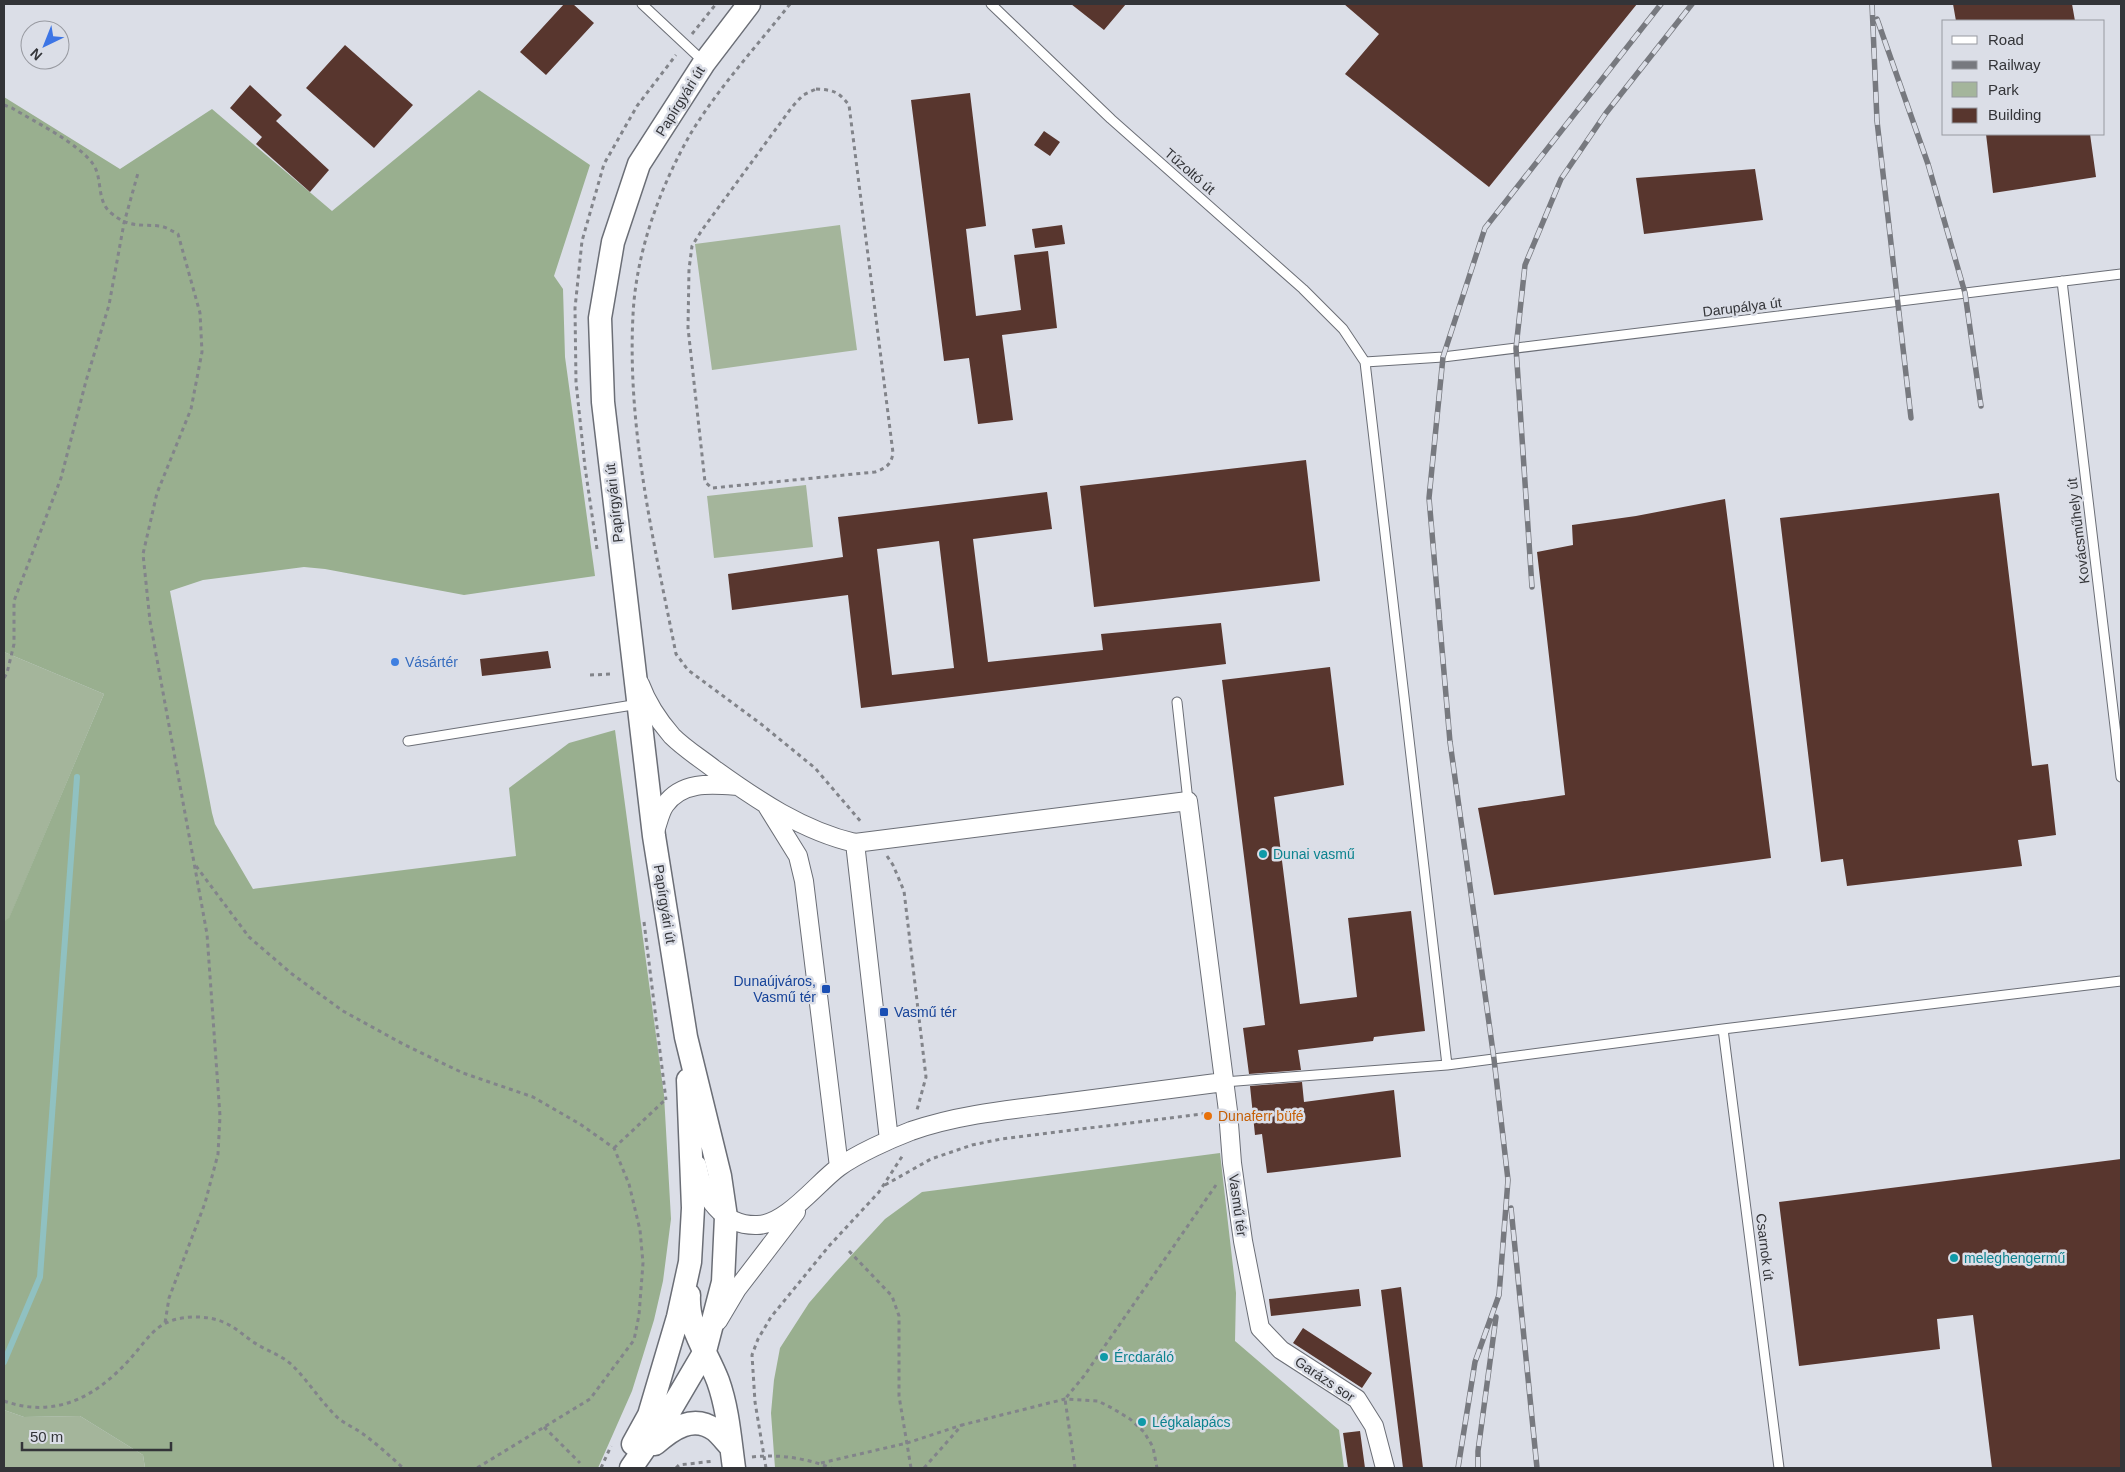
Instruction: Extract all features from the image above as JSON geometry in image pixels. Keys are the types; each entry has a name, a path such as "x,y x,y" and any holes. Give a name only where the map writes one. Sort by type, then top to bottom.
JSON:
{"street":[{"name":"Papírgyári út","path":"686,1037 654,836 633,668 603,402 600,318 613,242 639,164 704,63 749,4"},
{"path":"633,668 645,698 672,735 737,786 766,804 830,838 855,844 1188,801"},
{"path":"654,836 663,806 675,794 686,788 707,784 737,786"},
{"name":"Vasmű tér","path":"1188,801 1228,1111 1232,1163 1243,1241 1260,1328"},
{"path":"766,804 798,856 804,881 839,1167"},
{"path":"855,844 889,1140"},
{"path":"686,1037 693,1208 690,1262 690,1319 718,1380 726,1406 733,1458"},
{"path":"686,1037 718,1168 726,1217 724,1282 705,1351"},
{"path":"690,1132 700,1181 711,1203 726,1217 741,1224 760,1225 781,1217 808,1196 839,1167 889,1140 911,1131 974,1114 1224,1082"},
{"path":"627,1468 665,1419 705,1351 721,1314 737,1289 808,1196"},
{"path":"627,1468 648,1415 675,1325 690,1262"},
{"name":"Garázs sor","path":"1260,1328 1281,1350 1357,1399 1374,1426 1385,1468"},
{"path":"627,1468 677,1426 690,1422 714,1430 733,1458"}],"lane":[{"path":"642,4 704,63"},
{"name":"Tűzoltó út","path":"991,4 1111,119 1303,289 1343,329 1366,362"},
{"name":"Darupálya út","path":"1366,362 1452,356 2121,274"},
{"name":"Kovácsműhely út","path":"2062,281 2121,777"},
{"path":"1366,362 1447,1064"},
{"path":"1178,702 1188,801"},
{"path":"408,741 639,704"},
{"path":"1224,1082 1447,1064 1723,1028 2121,981"},
{"name":"Csarnok út","path":"1723,1028 1779,1468"}],"path":[{"path":"766,1468 755,1402 752,1355 758,1339 771,1317 812,1266 884,1185 904,1153 926,1077 904,891 894,865 877,841 815,768 761,724 688,670 676,654 652,536 642,471 634,398 633,314 638,273 651,223 669,177 692,132 790,4"},
{"path":"816,90 830,90 841,94 849,105 893,453 892,460 887,467 875,472 712,488 705,482 688,328 689,269 692,246 803,94 816,90"},
{"path":"4,105 12,108 81,151 94,165 100,195 108,211 124,223 142,226 162,226 178,234 200,313 202,352 191,409 157,493 144,554 150,621 207,934 220,1116 218,1154 205,1204 169,1298 165,1323"},
{"path":"4,678 14,644 14,601 61,478 86,381 109,305 124,223 138,173"},
{"path":"590,675 612,674 616,708"},
{"path":"195,865 249,937 292,974 343,1011 403,1044 463,1073 533,1097 580,1124 614,1148 629,1184 640,1230 643,1264 639,1315 634,1340 590,1399 476,1468"},
{"path":"644,918 666,1109"},
{"path":"614,1148 666,1099"},
{"path":"884,1185 931,1159 972,1145 1002,1139 1228,1111"},
{"path":"1075,1468 1065,1399 1084,1376 1232,1163"},
{"path":"850,1251 892,1296 899,1316 899,1396 911,1468"},
{"path":"4,1401 20,1407 37,1408 74,1402 93,1392 114,1376 149,1336 165,1323 178,1319 207,1318 223,1322 258,1345 281,1355 294,1367 319,1399 338,1418 361,1433 403,1468"},
{"path":"819,1463 907,1443 962,1425 1065,1399 1098,1401 1130,1419 1144,1432 1153,1447 1158,1468"},
{"path":"924,1468 962,1425"},
{"path":"544,1427 580,1463"},
{"path":"601,1468 614,1440"},
{"path":"765,1456 792,1457 819,1463 831,1468"},
{"path":"676,1468 733,1458"}],"green space":[{"path":"479,90 590,165 554,276 563,289 565,357 595,576 464,595 325,569 304,567 203,580 170,591 215,824 253,889 516,856 509,788 569,743 615,730 664,1095 671,1219 663,1281 654,1320 632,1391 598,1468 145,1468 143,1455 80,1416 24,1417 4,1410 4,921 9,918 104,694 4,652 4,97 120,169 212,109 332,211"},
{"path":"840,225 857,350 712,370 695,244"},
{"path":"806,485 813,547 714,558 707,496"},
{"path":"4,652 104,694 9,919 4,921"},
{"path":"1220,1153 1236,1293 1235,1341 1339,1430 1344,1468 775,1468 771,1413 774,1380 780,1348 809,1303 835,1273 885,1219 922,1192"},
{"path":"4,1410 24,1417 80,1416 143,1455 145,1468 4,1468"}],"building":[{"path":"564,4 573,4 594,23 546,75 520,52"},
{"path":"1071,4 1126,4 1104,30"},
{"path":"1344,4 1637,4 1489,187 1345,74 1379,34"},
{"path":"1953,4 2072,4 2075,20 1956,20"},
{"path":"345,45 413,105 374,148 306,88"},
{"path":"250,85 282,115 276,121 329,170 310,192 256,144 262,137 230,108"},
{"path":"970,93 986,226 966,229 976,316 1021,310 1014,255 1048,251 1057,328 1002,335 1013,420 978,424 969,358 944,361 911,100"},
{"path":"1044,131 1060,142 1050,156 1034,145"},
{"path":"1986,135 2090,135 2096,177 1993,193"},
{"path":"1755,169 1763,220 1644,234 1636,178"},
{"path":"1062,225 1065,244 1035,248 1032,229"},
{"path":"1306,460 1320,581 1094,607 1080,486"},
{"path":"1047,492 1052,529 973,539 988,662 1103,650 1101,634 1221,623 1226,664 861,708 848,595 732,610 728,574 843,557 838,517","holes":["939,541 954,668 892,675 877,549"]},
{"path":"1999,493 2032,766 2048,764 2056,835 2018,840 2022,866 1847,886 1843,859 1821,862 1780,518"},
{"path":"1725,499 1771,858 1494,895 1478,808 1565,795 1537,552 1573,545 1572,525 1636,516"},
{"path":"548,651 551,668 482,676 480,659"},
{"name":"Dunai vasmű","path":"1330,667 1344,785 1274,797 1300,1004 1357,997 1348,918 1411,911 1425,1031 1374,1037 1373,1041 1298,1050 1301,1070 1249,1074 1243,1028 1265,1025 1222,680"},
{"path":"1302,1082 1304,1102 1394,1090 1401,1157 1267,1173 1262,1134 1255,1135 1250,1086"},
{"name":"meleghengermű","path":"2121,1159 2121,1468 1992,1468 1973,1315 1937,1319 1940,1349 1799,1366 1779,1202"},
{"path":"1401,1287 1423,1468 1403,1468 1381,1290"},
{"path":"1359,1289 1361,1306 1271,1316 1269,1299"},
{"path":"1303,1328 1372,1373 1362,1388 1293,1343"},
{"path":"1360,1431 1365,1468 1348,1468 1343,1433"}],"waterway":[{"path":"4,1362 40,1277 77,777"}],"railway":[{"path":"1458,1468 1475,1362 1499,1295 1508,1180 1494,1059 1450,742 1429,498 1443,357 1485,228 1661,4"},
{"path":"1532,587 1516,348 1525,265 1561,179 1606,113 1692,4"},
{"path":"1872,4 1877,121 1911,418"},
{"path":"1877,19 1928,164 1965,293 1981,406"},
{"path":"1511,1208 1537,1468"},
{"path":"1478,1468 1478,1451 1496,1317"}],"place":[{"name":"Vásártér","path":"395,662"},
{"name":"Dunai vasmű","path":"1263,854"},
{"name":"Dunaújváros, Vasmű tér","path":"826,989"},
{"name":"Vasmű tér","path":"884,1012"},
{"name":"Dunaferr büfé","path":"1208,1116"},
{"name":"meleghengermű","path":"1954,1258"},
{"name":"Ércdaráló","path":"1104,1357"},
{"name":"Légkalapács","path":"1142,1422"}]}
